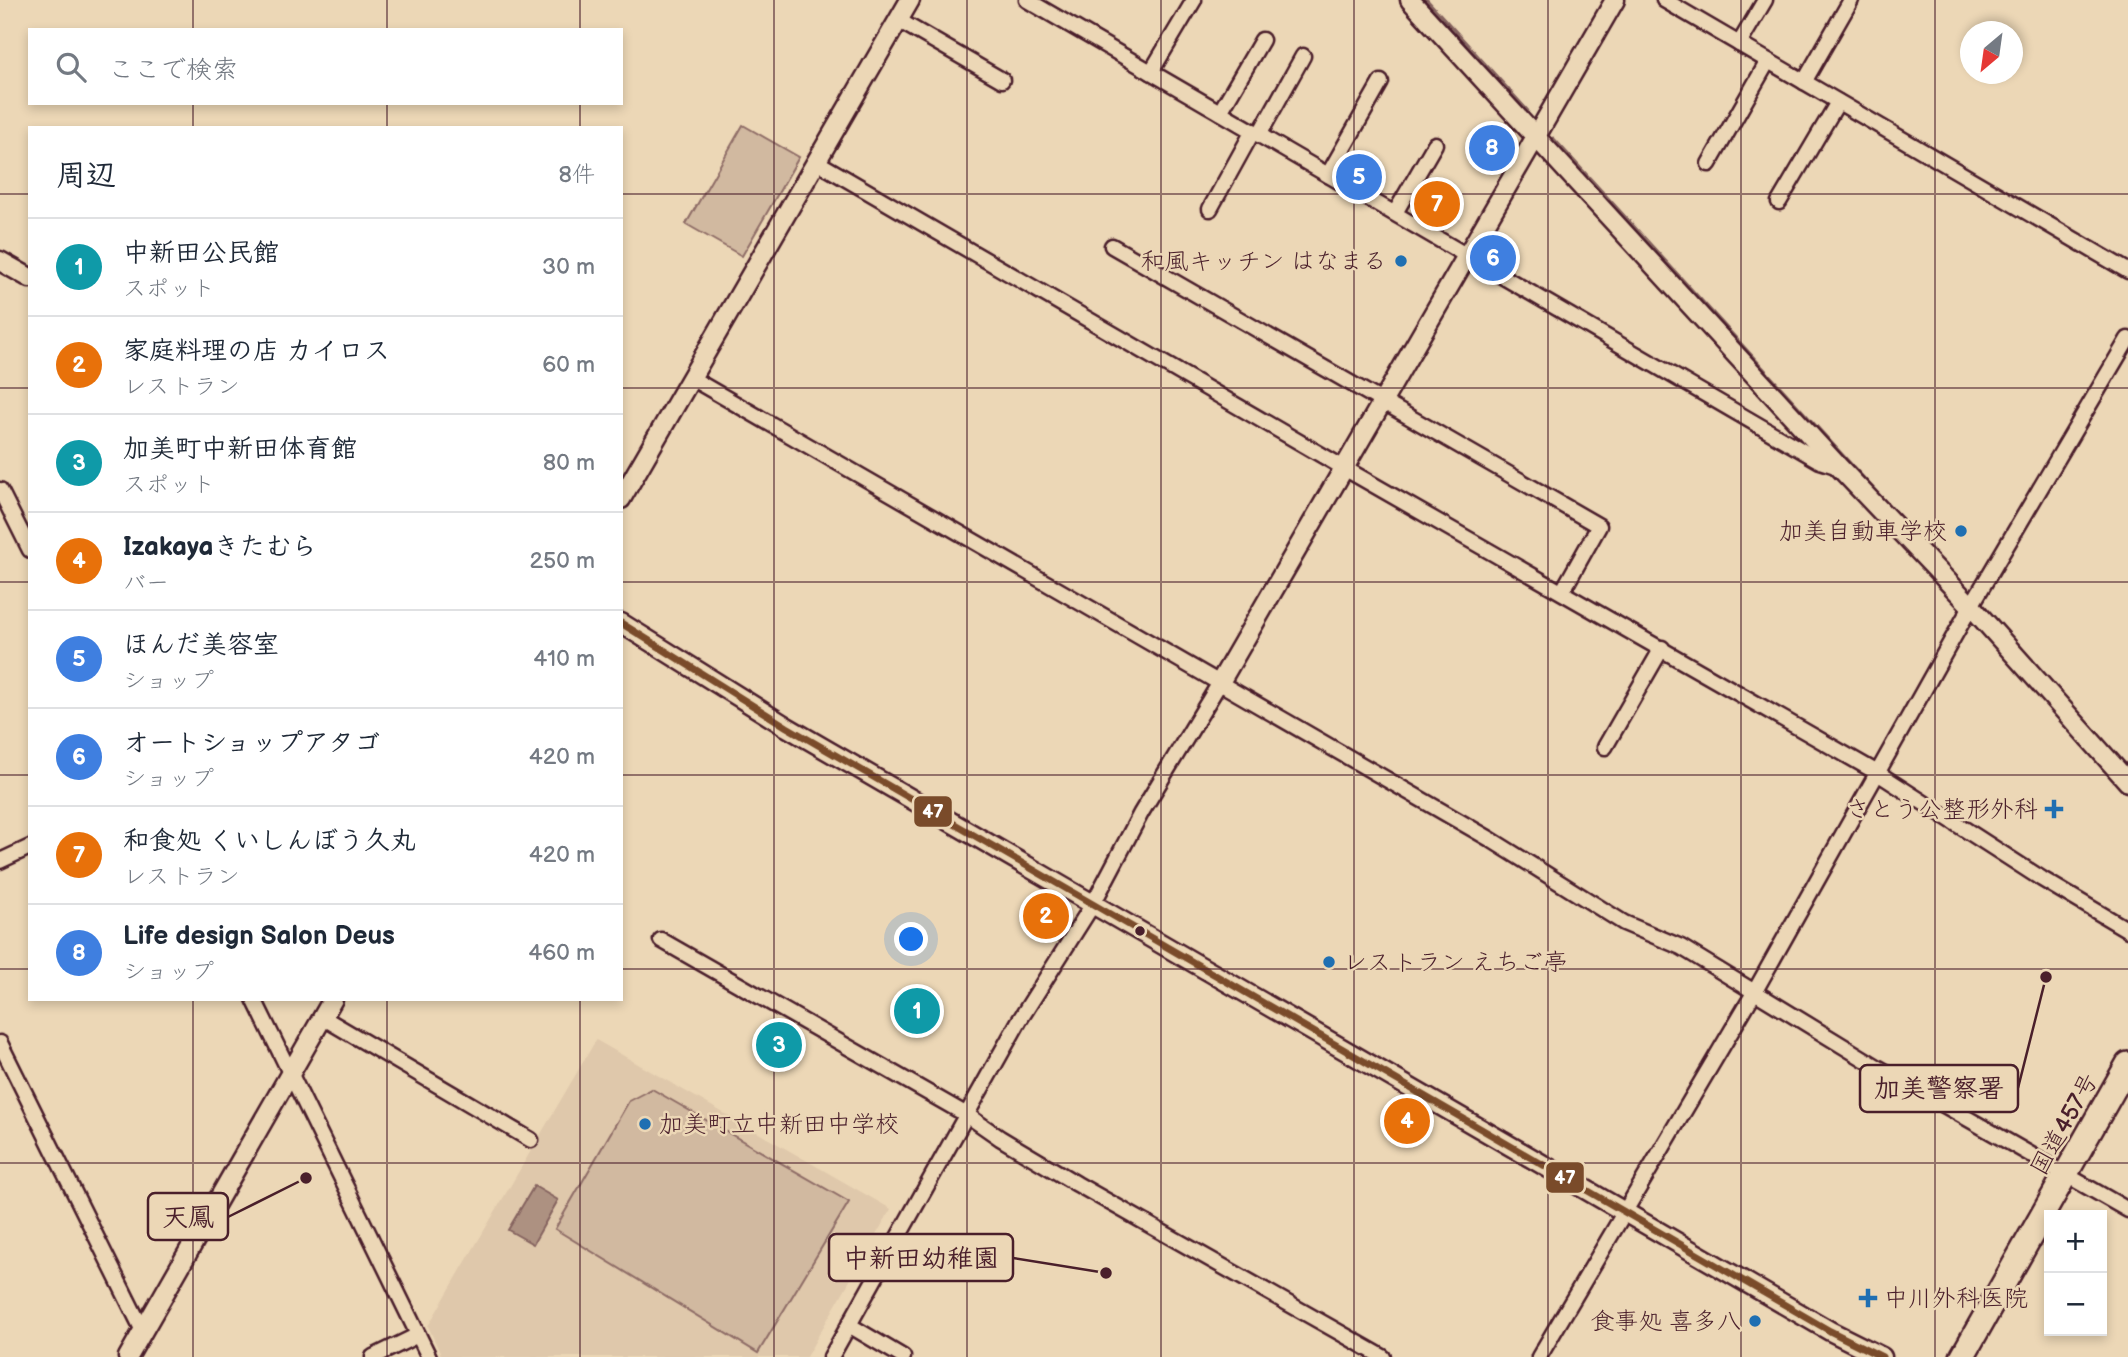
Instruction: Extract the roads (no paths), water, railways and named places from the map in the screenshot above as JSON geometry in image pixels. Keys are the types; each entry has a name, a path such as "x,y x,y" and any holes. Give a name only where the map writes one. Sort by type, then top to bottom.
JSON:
{"highway":[{"name":"国道457号","path":"1962,1357 2128,1064"}],"street":[{"path":"623,496 910,0"},
{"path":"1027,0 1820,461 1839,467"},
{"path":"1151,72 1194,0"},
{"path":"1410,0 1839,467 1971,606 2128,782"},
{"path":"831,1357 1019,1021 1093,905 1140,813 1219,684 1615,0"},
{"path":"1664,0 2128,271"},
{"path":"1739,44 1765,0"},
{"path":"1804,82 1851,0"},
{"path":"898,20 1002,80"},
{"path":"1220,113 1262,40"},
{"path":"1210,209 1303,56"},
{"path":"1709,164 1768,61"},
{"path":"1328,175 1381,82"},
{"path":"1779,202 1838,102"},
{"path":"1395,213 1435,144"},
{"path":"817,162 1344,468 1876,772 2042,879 2128,930"},
{"path":"1112,246 1599,526 1562,592"},
{"path":"0,261 28,277"},
{"path":"1539,1357 1755,991 1876,772 2128,339"},
{"path":"691,378 1490,839 1624,923 1681,947 1879,1068 2128,1210"},
{"path":"0,490 28,546"},
{"path":"623,624 787,727 1830,1331 1882,1357"},
{"path":"1605,747 1662,648"},
{"path":"0,861 28,848"},
{"path":"661,940 967,1115 1077,1184 1383,1357"},
{"path":"255,1001 429,1357"},
{"path":"128,1357 332,1001"},
{"path":"322,1017 531,1140"},
{"path":"0,1043 143,1331"},
{"path":"849,1325 903,1357"},
{"path":"373,1357 418,1335"}],"waterway":[{"path":"1426,0 1527,111"},
{"path":"1553,139 1912,532"}],"place":[{"name":"Life design Salon Deus","path":"1492,148"},
{"name":"ほんだ美容室","path":"1359,177"},
{"name":"和食処 くいしんぼう久丸","path":"1437,204"},
{"name":"オートショップアタゴ","path":"1493,258"},
{"name":"和風キッチン はなまる","path":"1401,261"},
{"name":"加美自動車学校","path":"1961,531"},
{"name":"さとう公整形外科","path":"2054,809"},
{"name":"家庭料理の店 カイロス","path":"1046,916"},
{"name":"レストラン えちご亭","path":"1329,962"},
{"name":"加美警察署","path":"2046,977"},
{"name":"中新田公民館","path":"917,1011"},
{"name":"加美町中新田体育館","path":"779,1045"},
{"name":"Izakayaきたむら","path":"1407,1121"},
{"name":"加美町立中新田中学校","path":"645,1124"},
{"name":"天鳳","path":"306,1178"},
{"name":"中新田幼稚園","path":"1106,1273"},
{"name":"中川外科医院","path":"1868,1298"},
{"name":"食事処 喜多八","path":"1755,1321"}]}
